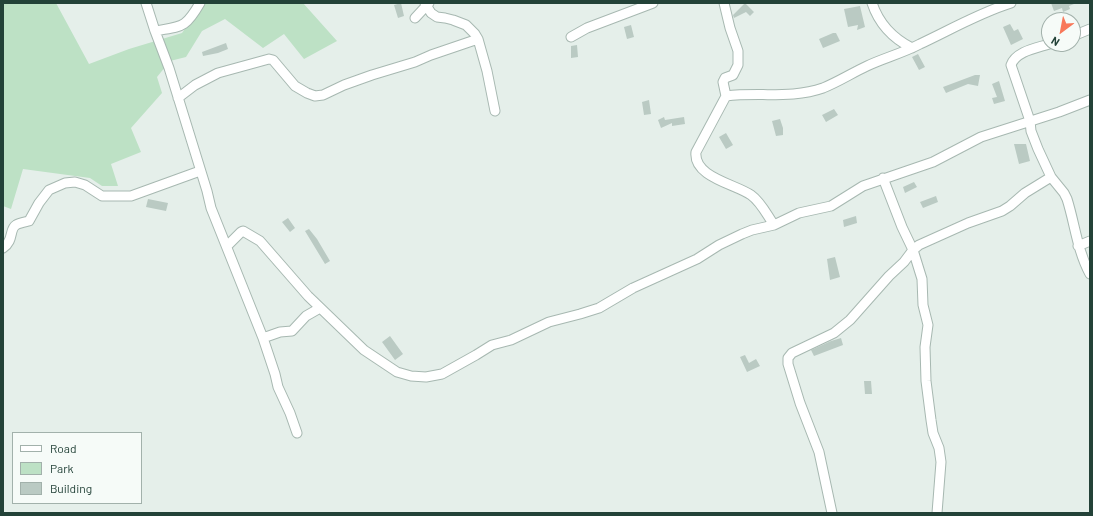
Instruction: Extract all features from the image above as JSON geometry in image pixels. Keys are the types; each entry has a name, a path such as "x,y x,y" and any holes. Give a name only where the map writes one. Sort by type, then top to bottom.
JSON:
{"street":[{"path":"146,3 169,68 211,208 263,338 278,387 297,433"},
{"path":"155,31 181,26 186,23 200,3"},
{"path":"571,37 587,28 653,3"},
{"path":"724,3 726,15 738,51 738,65 733,75 725,78 723,82 726,96 696,152 695,157 697,162 707,174 752,195 758,200 774,225"},
{"path":"872,3 877,16 884,26 900,43 912,48"},
{"path":"726,96 740,94 779,95 817,90 869,65 912,48 984,13 1011,3"},
{"path":"415,18 427,4 437,18 445,18 466,25 475,34 487,71 496,111"},
{"path":"178,98 218,73 269,59 273,60 295,86 315,96 323,95 365,78 409,64 431,54 478,40"},
{"path":"1041,47 1020,54 1012,60 1011,65 1030,121 1033,139 1051,177 1067,199 1078,246 1090,274"},
{"path":"227,246 243,231 260,241 308,296 364,350 397,372 411,376 426,377 442,374 476,356 492,345 511,340 549,322 575,316 599,308 633,288 697,259 719,245 742,234 774,225 799,213 831,206 863,186 883,178 926,165 981,136 1090,100"},
{"path":"3,248 11,239 13,228 16,225 29,221 39,203 49,190 64,183 75,182 86,185 102,196 131,196 200,171"},
{"path":"832,513 819,452 795,390 788,364 788,358 792,353 834,333 850,320 889,276 908,258 913,250 928,241 968,223 1002,211 1025,193 1051,177"},
{"path":"883,178 902,227 913,250 922,279 923,305 928,325 925,347 926,381 933,433 939,448 941,462 937,513"},
{"path":"1078,246 1090,241"},
{"path":"263,338 280,332 292,331 306,316 320,308"}],"green space":[{"path":"3,3 56,3 89,64 129,49 182,33 203,3 303,3 337,41 304,59 284,34 263,48 225,19 202,31 186,57 170,61 157,77 162,93 131,128 141,152 111,164 118,186 102,186 90,178 23,169 11,209 3,206"}],"building":[{"path":"401,3 404,16 398,18 394,5"},
{"path":"745,3 754,12 750,16 746,12 734,18 733,15"},
{"path":"1051,3 1074,3 1069,6 1070,9 1063,12 1062,8 1054,11"},
{"path":"860,6 865,27 857,30 858,25 848,27 844,9"},
{"path":"1010,24 1014,31 1018,29 1023,39 1011,45 1003,27"},
{"path":"631,25 634,37 627,39 624,27"},
{"path":"836,33 840,41 823,48 819,39"},
{"path":"226,43 228,49 203,56 202,52"},
{"path":"577,45 578,57 571,58 571,46"},
{"path":"918,54 925,67 919,70 912,57"},
{"path":"975,75 980,75 978,86 968,84 946,93 943,87"},
{"path":"999,81 1005,101 994,104 992,98 997,97 992,84"},
{"path":"649,100 651,114 644,115 642,102"},
{"path":"834,109 838,115 826,122 822,115"},
{"path":"664,117 665,120 684,117 685,124 672,126 672,123 661,128 658,120"},
{"path":"780,119 783,128 783,135 776,136 772,121"},
{"path":"726,133 733,145 726,149 719,137"},
{"path":"1014,144 1026,144 1030,161 1019,164"},
{"path":"914,182 917,187 905,193 903,187"},
{"path":"936,196 938,202 923,208 920,202"},
{"path":"148,199 168,203 166,211 146,207"},
{"path":"856,216 857,223 844,227 843,220"},
{"path":"288,218 295,228 290,232 282,222"},
{"path":"309,229 317,239 330,261 325,264 305,231"},
{"path":"835,257 840,277 830,280 827,259"},
{"path":"390,336 403,354 395,360 382,342"},
{"path":"841,338 843,345 814,356 811,350"},
{"path":"745,355 749,363 756,359 760,366 747,372 740,357"},
{"path":"864,381 871,381 872,394 865,394"}]}
